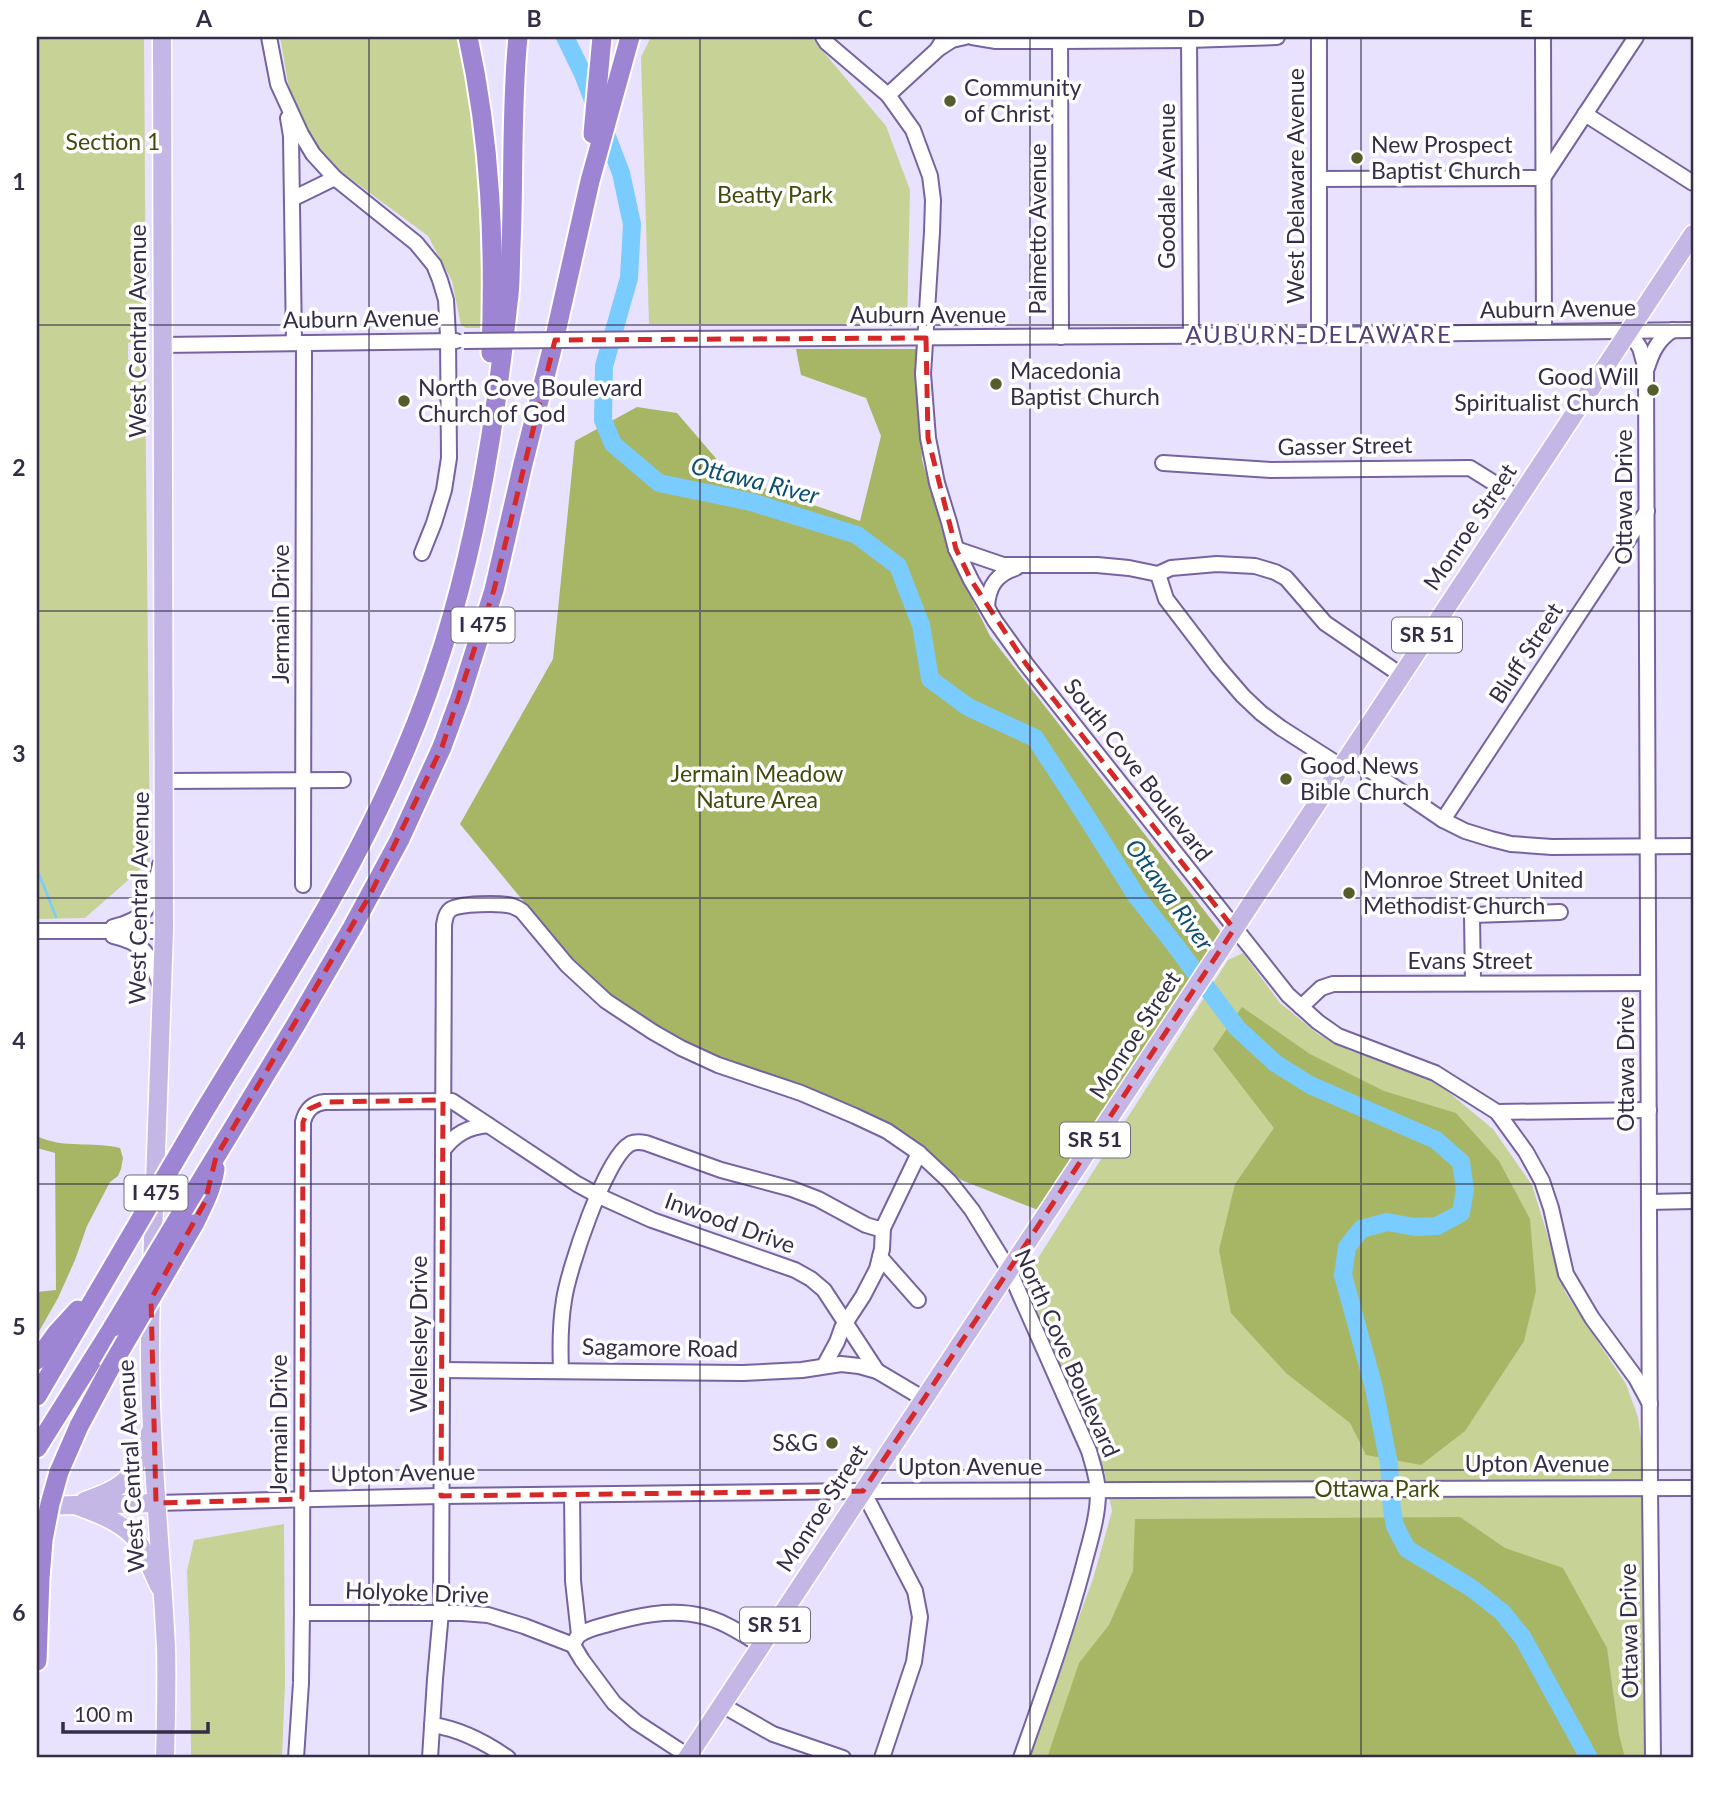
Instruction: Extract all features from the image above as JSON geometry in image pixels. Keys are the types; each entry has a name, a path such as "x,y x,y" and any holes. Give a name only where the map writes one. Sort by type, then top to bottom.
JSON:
{"highway":[{"path":"468,37 481,99 493,233 487,463"},
{"path":"588,188 602,37"},
{"path":"487,463 509,300 517,41"},
{"path":"588,188 629,42"},
{"name":"I 475","path":"37,1448 216,1157 370,895 400,839 442,747 494,590 588,188"},
{"name":"I 475","path":"37,1396 320,917 350,864 406,748 433,680 457,601 487,463"},
{"path":"37,1661 43,1540 59,1472 79,1426 109,1370 205,1202 212,1184 216,1157"},
{"path":"37,1360 56,1334 101,1287"}],"main road":[{"name":"West Central Avenue","path":"162,37 164,931 149,1330 152,1431 166,1650 165,1758"},
{"name":"Monroe Street","path":"687,1757 1693,234"},
{"path":"75,1505 110,1491 124,1481 131,1474 152,1431"},
{"name":"Upton Avenue","path":"37,1506 156,1503"},
{"path":"75,1505 102,1515 132,1535 163,1594"}],"street":[{"path":"269,37 278,84 284,100 313,154 335,178 416,243 434,265 446,300 449,458 444,490 422,553"},
{"name":"South Cove Boulevard","path":"823,37 888,95 913,130 930,176 933,200 923,374 928,438 937,483 956,549 995,621 1231,934 1301,1007 1338,1036 1435,1073 1497,1112 1542,1181 1566,1274 1592,1318 1636,1378 1650,1404"},
{"path":"937,50 945,37"},
{"path":"888,95 937,50 952,40 965,37"},
{"path":"977,37 996,41 1277,37"},
{"name":"West Delaware Avenue","path":"1319,335 1320,37"},
{"path":"1543,37 1544,332"},
{"path":"1543,178 1636,37"},
{"name":"Goodale Avenue","path":"1189,38 1191,336"},
{"name":"Palmetto Avenue","path":"1060,39 1061,337"},
{"name":"Jermain Drive","path":"284,100 291,136 299,343 303,885"},
{"path":"1585,114 1693,183"},
{"path":"292,199 335,178"},
{"path":"1320,179 1543,178"},
{"name":"Ottawa Drive","path":"1646,370 1658,342 1673,330"},
{"name":"Auburn Avenue","path":"163,345 1693,330"},
{"name":"Ottawa Drive","path":"1629,331 1640,348 1646,370 1653,1758"},
{"name":"Gasser Street","path":"1163,463 1271,470 1470,468 1518,498"},
{"name":"Bluff Street","path":"1443,820 1647,511"},
{"path":"956,549 1003,565 1097,565 1158,574 1171,568 1217,564 1255,566 1286,578 1325,623 1401,675"},
{"path":"987,607 988,596 998,576 1020,566"},
{"path":"1158,574 1166,599 1217,667 1261,713 1281,728 1346,762 1443,820 1465,831 1511,844 1552,847 1693,846"},
{"path":"164,781 343,780"},
{"path":"95,931 124,925 143,914 149,906 164,847"},
{"name":"North Cove Boulevard","path":"450,910 458,906 514,906 522,911 568,965 606,1001 681,1048 718,1065 801,1093 887,1131 919,1153 950,1182 972,1210 1009,1270 1089,1451 1098,1491 1092,1534 1071,1614 1021,1758"},
{"name":"Wellesley Drive","path":"430,1758 442,1612 444,925 445,916 450,910"},
{"path":"1473,983 1472,915 1560,912"},
{"path":"37,931 164,931"},
{"path":"95,931 126,938 140,945 152,961 162,991"},
{"name":"Evans Street","path":"1301,1007 1321,988 1333,984 1648,983"},
{"name":"Inwood Drive","path":"325,1102 452,1101 576,1184 599,1196 652,1220 795,1270 824,1290 877,1371 924,1399"},
{"name":"Jermain Drive","path":"296,1758 302,1613 303,1122 313,1105 325,1102"},
{"path":"1497,1112 1649,1110"},
{"path":"443,1150 452,1138 461,1132 488,1125"},
{"path":"561,1370 560,1332 564,1297 576,1251 610,1171 630,1144 646,1143 721,1170 792,1189 818,1199 866,1225 883,1228"},
{"path":"824,1366 845,1323 877,1269 883,1228 919,1153"},
{"path":"1649,1202 1693,1201"},
{"path":"880,1257 918,1300"},
{"name":"Sagamore Road","path":"442,1370 743,1373 802,1370 842,1364 877,1371"},
{"name":"Upton Avenue","path":"156,1503 441,1496 863,1491 1693,1488"},
{"path":"863,1491 915,1591 920,1617 914,1662 882,1758"},
{"path":"572,1495 576,1640 582,1660 614,1703 636,1722 687,1757"},
{"name":"Holyoke Drive","path":"302,1613 442,1612 488,1615 576,1640"},
{"path":"576,1640 595,1628 644,1615 689,1613 727,1625 761,1645"},
{"path":"722,1705 773,1734 843,1758"},
{"path":"432,1725 449,1727 471,1736 508,1758"}],"highlighted area":[{"path":"926,338 928,438 956,549 971,580 1026,664 1234,929 863,1491 441,1496 443,1100 325,1102 309,1109 303,1122 302,1499 156,1503 151,1299 205,1202 216,1157 370,895 442,747 494,590 555,340"}],"green space":[{"name":"Section 1","path":"37,37 144,37 146,332 138,341 128,343 128,360 145,361 150,861 85,918 37,919"},
{"path":"280,37 458,37 470,108 477,179 482,287 480,328 466,328 461,325 452,281 428,236 332,165 310,138 292,100"},
{"name":"Beatty Park","path":"651,37 811,37 886,126 910,190 907,324 649,324 641,57"},
{"name":"Jermain Meadow Nature Area","path":"796,349 918,349 922,460 949,553 990,636 1221,932 1038,1210 961,1180 909,1136 860,1110 714,1057 658,1029 607,996 570,958 460,824 553,659 575,441 637,407 677,413 732,477 860,521 881,436 866,398 801,375"},
{"name":"Ottawa Park","path":"1243,953 1280,1003 1318,1034 1351,1051 1435,1081 1493,1129 1532,1185 1565,1292 1626,1384 1638,1417 1642,1447 1644,1758 1029,1758 1093,1579 1112,1511 1104,1470 1024,1280 1228,960"},
{"path":"1242,1007 1310,1054 1384,1091 1456,1113 1499,1161 1530,1219 1536,1291 1524,1341 1465,1431 1421,1465 1366,1455 1350,1423 1286,1373 1231,1313 1219,1250 1235,1184 1274,1128 1213,1049"},
{"path":"37,1136 67,1144 120,1148 123,1158 118,1176 110,1182 87,1226 58,1298 37,1335 37,1292 56,1290 55,1153 37,1148"},
{"path":"1460,1517 1505,1548 1563,1568 1607,1648 1619,1735 1625,1758 1047,1758 1079,1663 1109,1625 1133,1571 1135,1519"},
{"path":"284,1524 285,1683 282,1758 191,1758 187,1571 194,1540"}],"waterway":[{"name":"Ottawa River","path":"565,37 583,74 621,173 632,224 629,278 604,366 603,420 613,444 659,483 751,502 857,535 898,566 921,625 930,679 968,707 1035,738 1137,897 1237,1028 1275,1063 1310,1085 1436,1140 1461,1162 1465,1190 1461,1213 1437,1226 1415,1227 1387,1222 1361,1229 1347,1247 1343,1275 1374,1388 1389,1464 1395,1526 1407,1549 1470,1587 1502,1612 1523,1638 1589,1758"},
{"path":"37,869 56,917"}],"place":[{"name":"Community of Christ","path":"950,101"},
{"name":"New Prospect Baptist Church","path":"1357,158"},
{"name":"Macedonia Baptist Church","path":"996,384"},
{"name":"Good Will Spiritualist Church","path":"1653,390"},
{"name":"North Cove Boulevard Church of God","path":"404,401"},
{"name":"Good News Bible Church","path":"1286,779"},
{"name":"Monroe Street United Methodist Church","path":"1349,893"},
{"name":"S&G","path":"832,1443"}],"district":[{"name":"AUBURN-DELAWARE","path":"1319,335"}]}
